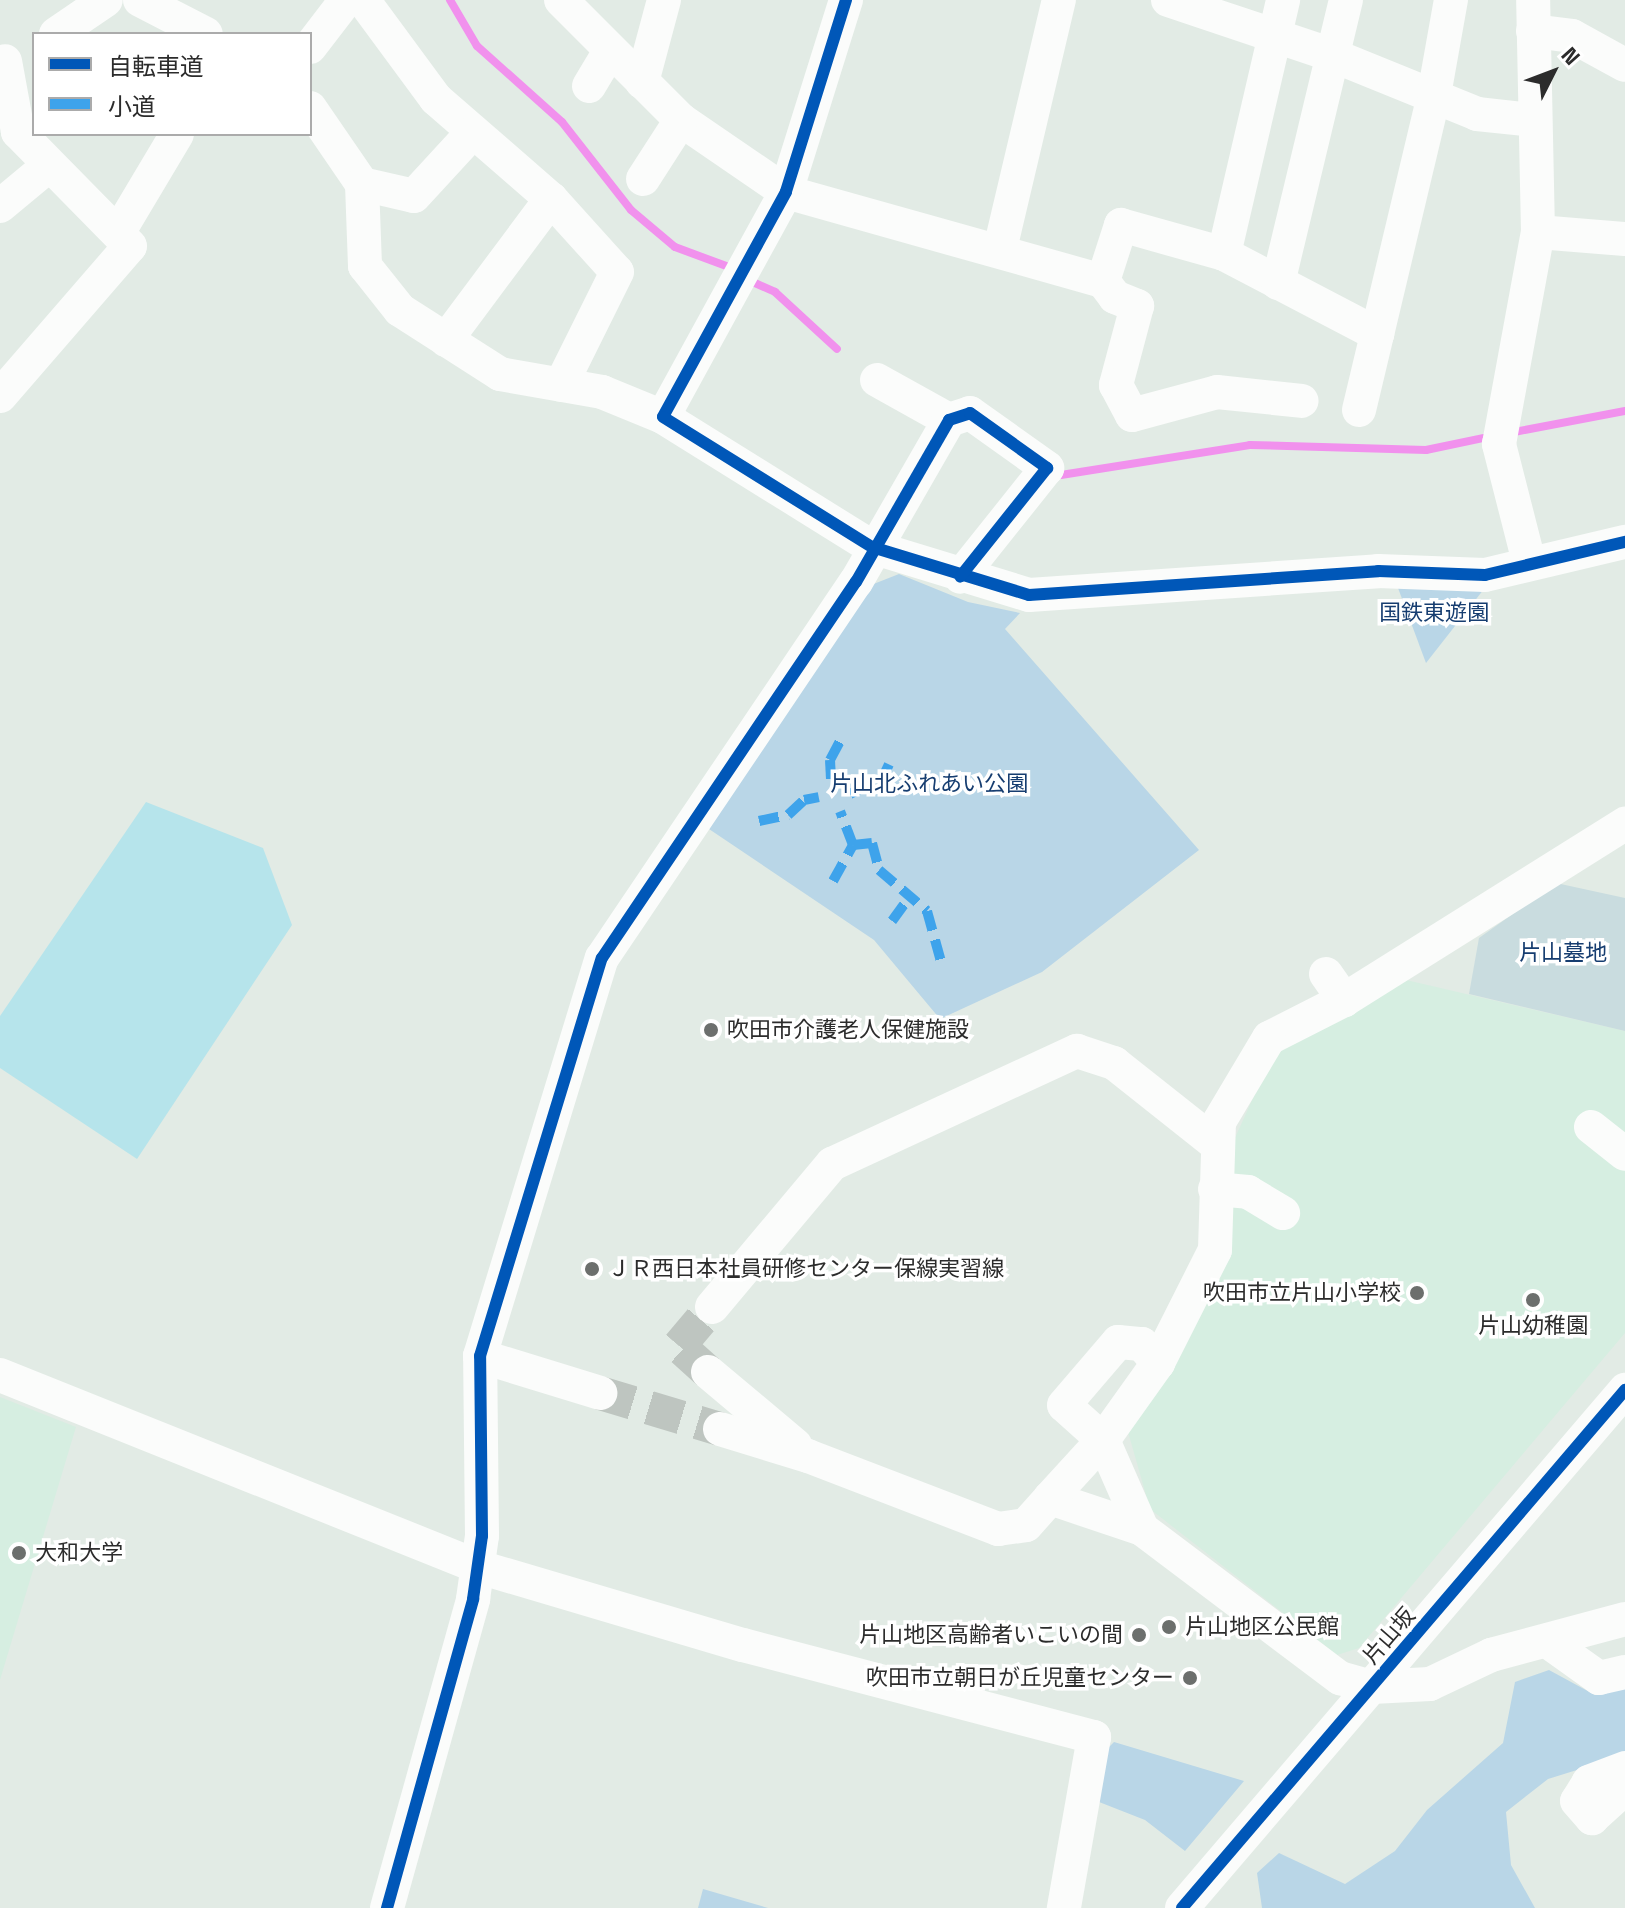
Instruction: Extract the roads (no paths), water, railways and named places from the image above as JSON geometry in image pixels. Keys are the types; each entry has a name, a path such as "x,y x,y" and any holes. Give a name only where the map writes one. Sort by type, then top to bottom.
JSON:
{"street":[{"path":"59,32 106,0"},
{"path":"140,0 191,18"},
{"path":"312,44 346,0"},
{"path":"363,0 436,99 551,199 617,272 561,385"},
{"path":"561,0 681,120 786,192 1000,249 1103,281 1115,297 1137,306 1116,385 1132,415 1217,392 1302,401"},
{"path":"642,82 664,0"},
{"path":"663,417 786,192 846,0"},
{"path":"1000,249 1059,0"},
{"path":"1168,0 1332,55 1477,114 1533,120"},
{"path":"1224,254 1283,0"},
{"path":"1278,283 1346,0"},
{"path":"1359,410 1434,95 1451,0"},
{"path":"1529,562 1499,444 1538,232 1533,120 1533,15 1625,65"},
{"path":"589,86 610,51"},
{"path":"0,396 130,246 47,167 18,132 13,57"},
{"path":"312,111 362,184 365,266 400,310 500,374 602,392 663,417 872,547 960,577 1029,595 1378,571 1485,575 1529,562 1625,542"},
{"path":"643,179 681,120"},
{"path":"362,184 414,196 472,133"},
{"path":"118,233 176,136"},
{"path":"0,206 47,167"},
{"path":"446,340 551,199"},
{"path":"1103,281 1121,225 1224,254 1377,334"},
{"path":"1538,232 1625,239"},
{"path":"877,380 949,420"},
{"path":"387,1908 479,1567 480,1356 602,958 856,582 872,547 949,420 970,413 1047,468 960,577"},
{"path":"720,1429 808,1456 998,1529 1026,1525 1103,1440 1158,1363 1215,1250 1215,1143 1219,1122 1269,1038 1335,987 1625,824"},
{"path":"712,1307 832,1164 1077,1051 1114,1063 1215,1143"},
{"path":"1591,1127 1625,1154"},
{"path":"1215,1189 1248,1192 1283,1213"},
{"path":"1142,1529 1103,1440 1064,1405 1118,1342 1142,1344 1158,1363"},
{"path":"480,1356 600,1393"},
{"path":"708,1372 808,1456"},
{"path":"0,1375 479,1567 743,1645 1094,1737 1064,1908"},
{"name":"片山坂","path":"1182,1908 1625,1390"},
{"path":"1050,1498 1142,1529 1340,1678 1372,1687 1430,1684 1491,1655 1625,1619"},
{"path":"1547,1641 1599,1678 1625,1672"},
{"path":"1625,1768 1589,1782 1577,1801 1592,1818 1625,1788"}],"waterway":[{"path":"450,0 477,46 562,122 631,210 675,247 726,266"},
{"path":"755,283 775,292 837,349"},
{"path":"1514,432 1625,411"},
{"path":"1061,475 1250,445 1426,450 1483,438"}],"tunnel":[{"path":"708,1372 679,1346 712,1307"},
{"path":"600,1393 720,1429"}],"place":[{"name":"吹田市介護老人保健施設","path":"711,1030"},
{"name":"ＪＲ西日本社員研修センター保線実習線","path":"592,1269"},
{"name":"吹田市立片山小学校","path":"1417,1293"},
{"name":"片山幼稚園","path":"1533,1300"},
{"name":"大和大学","path":"19,1553"},
{"name":"片山地区公民館","path":"1169,1627"},
{"name":"片山地区高齢者いこいの間","path":"1139,1635"},
{"name":"吹田市立朝日が丘児童センター","path":"1190,1678"}],"park label":[{"name":"国鉄東遊園","path":"1434,613"},
{"name":"片山北ふれあい公園","path":"929,784"},
{"name":"片山墓地","path":"1563,953"}]}
